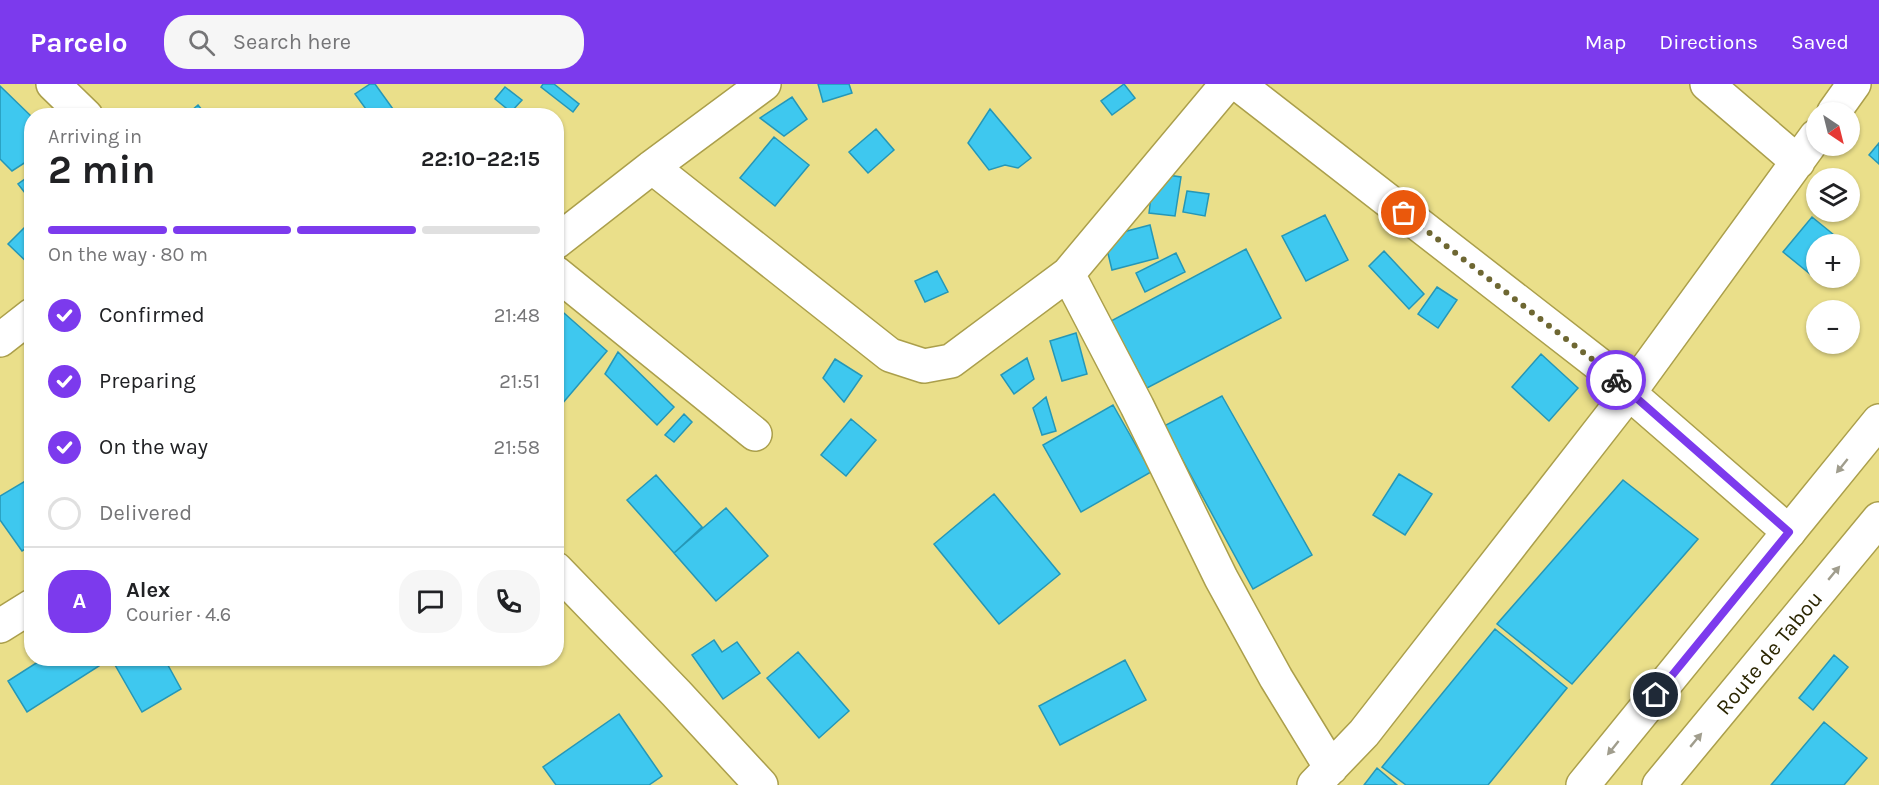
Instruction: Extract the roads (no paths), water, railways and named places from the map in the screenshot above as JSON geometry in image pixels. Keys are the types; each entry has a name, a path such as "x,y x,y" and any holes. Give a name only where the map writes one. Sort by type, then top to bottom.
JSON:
{"street":[{"path":"53,84 78,108"},
{"path":"564,236 764,84"},
{"path":"652,167 890,355 924,366 951,361 1068,274 1227,84"},
{"path":"1238,84 1606,370 1629,393 1789,532"},
{"path":"1707,84 1798,162"},
{"path":"1841,102 1854,84"},
{"path":"1068,274 1137,406 1221,578 1276,678 1323,776 1364,733 1629,393 1806,150"},
{"path":"564,280 754,434"},
{"path":"0,340 24,321"},
{"path":"1583,785 1879,421"},
{"name":"Route de Tabou","path":"1659,785 1879,519"},
{"path":"564,577 761,785"},
{"path":"0,626 24,611"}]}
